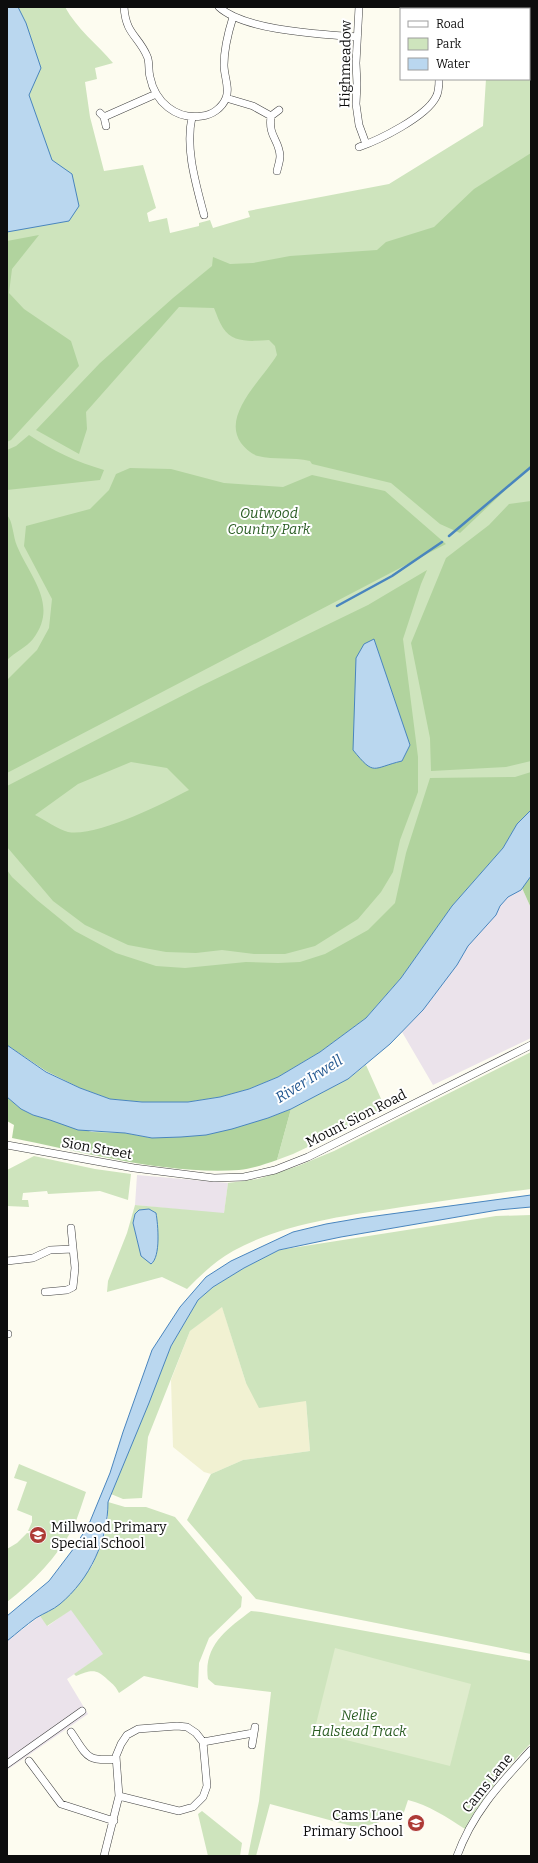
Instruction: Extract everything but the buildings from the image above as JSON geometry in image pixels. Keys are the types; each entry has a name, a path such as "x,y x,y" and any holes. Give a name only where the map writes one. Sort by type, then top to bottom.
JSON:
{"street":[{"path":"124,7 127,25 147,55 150,76 156,94 170,109 184,116 192,117 204,116 213,112 221,106 226,98 227,86 224,65 228,35 233,17"},
{"path":"219,7 233,17 250,23 277,28 357,37"},
{"name":"Highmeadow","path":"359,7 356,104 359,125 366,144"},
{"path":"359,147 386,136 439,100 439,80"},
{"path":"106,126 102,115 156,94"},
{"path":"226,98 253,106 271,116"},
{"path":"271,116 279,110"},
{"path":"271,116 271,136 284,158 277,171"},
{"path":"192,117 189,139 204,215"},
{"path":"193,205 201,203"},
{"name":"Mount Sion Road","path":"183,1174 214,1178 244,1177 275,1170 308,1157 531,1045"},
{"name":"Sion Street","path":"7,1145 134,1168 183,1174"},
{"path":"45,1292 68,1290 73,1287 75,1268 71,1228"},
{"path":"7,1261 33,1258 50,1250 73,1249"},
{"path":"7,1764 82,1711"},
{"path":"104,1856 114,1821 119,1796 116,1759 120,1744 127,1735 138,1730 177,1726 187,1727 196,1733 203,1742 207,1786 203,1797 193,1807 179,1811 119,1796"},
{"path":"203,1742 254,1730 252,1745"},
{"path":"71,1732 88,1756 100,1761 116,1759"},
{"name":"Cams Lane","path":"457,1856 471,1822 490,1795 531,1750"},
{"path":"29,1761 61,1804 114,1821"}],"shaded area":[{"path":"522,888 531,908 531,1038 433,1085 402,1032 423,1010 457,965 468,946 496,915 500,906 508,897"},
{"path":"137,1175 228,1183 224,1214 135,1205"},
{"path":"71,1609 104,1654 67,1679 88,1714 7,1770 7,1641 40,1616 48,1626"}],"green space":[{"name":"Outwood Country Park","path":"7,7 65,7 81,29 113,63 95,68 97,79 85,82 90,117 104,171 143,165 156,208 147,213 149,222 167,218 170,233 199,226 199,223 210,220 213,228 250,217 248,211 389,184 483,126 486,80 530,80 530,8 522,7 531,7 531,810 517,824 503,848 452,906 401,978 7,1045"},
{"path":"531,153 531,466 460,533 440,524 391,483 312,464 310,461 258,456 246,449 241,443 236,432 236,421 246,398 277,355 275,346 269,340 256,341 232,337 223,328 214,308 179,307 86,412 87,429 79,454 36,430 100,363 173,298 212,266 213,257 230,264 253,263 290,256 377,250 386,242 434,227 474,189"},
{"path":"39,235 12,269 9,293 24,309 71,341 79,366 11,440 7,442 7,241"},
{"path":"29,435 65,456 104,470 100,480 7,490 7,450 16,446"},
{"path":"130,468 171,469 224,483 283,487 312,475 385,491 446,544 7,773 7,680 37,650 49,628 52,599 24,546 26,526 90,509 109,490 116,474"},
{"path":"531,501 531,761 506,767 431,771 430,738 411,643 446,558 489,525 509,504"},
{"path":"7,515 11,521 17,546 22,558 40,591 43,603 43,614 40,627 33,639 28,645 7,660"},
{"path":"427,570 403,639 418,757 418,792 400,840 393,872 381,892 358,919 315,946 285,954 254,954 222,950 196,953 166,952 128,945 85,925 53,901 7,847 7,786 201,686 368,605","holes":["373,640 410,745 402,761 394,763","131,762 167,768 189,790 129,818 95,830 68,832 35,815 78,784"]},
{"path":"531,772 531,810 517,824 503,848 452,906 401,978 366,1018 320,1052 278,1077 249,1089 220,1097 188,1102 142,1102 110,1099 80,1088 46,1071 7,1045 7,870 12,877 37,900 75,931 116,953 156,966 185,968 246,962 300,962 325,954 368,930 395,903 406,853 430,778 515,777"},
{"path":"531,876 531,908 522,888"},
{"path":"531,1052 531,1189 337,1217 294,1227 253,1241 226,1255 203,1273 187,1289 162,1277 107,1292 108,1281 127,1233 135,1205 224,1213 228,1183 258,1179 298,1166 334,1151","holes":["139,1210 157,1221 158,1246 141,1256 133,1223 135,1214"]},
{"path":"366,1065 386,1110 293,1154 277,1160 291,1109 348,1079"},
{"path":"7,1097 21,1109 33,1115 92,1132 125,1133 152,1138 206,1135 268,1118 291,1109 277,1160 239,1170 211,1171 154,1166 96,1156 12,1138 14,1125 7,1121"},
{"path":"34,1156 95,1169 131,1174 128,1200 100,1191 48,1194 47,1191 23,1193 22,1200 28,1200 29,1207 7,1206 7,1170"},
{"path":"531,1215 531,1654 256,1599 187,1520 211,1474 243,1460 310,1451 306,1401 259,1408 246,1383 222,1307 190,1331 148,1437 142,1498 123,1499 111,1494 171,1346 198,1300 213,1287 244,1268 279,1250 496,1216"},
{"path":"222,1306 246,1383 306,1401 310,1451 243,1460 211,1474 204,1472 173,1447 171,1380 190,1331"},
{"name":"Millwood Primary Special School","path":"19,1464 86,1492 73,1528 60,1549 26,1586 7,1602 7,1549 17,1543 27,1533 38,1535 40,1533 40,1530 37,1529 35,1531 28,1531 32,1522 32,1516 17,1510 27,1482 14,1478"},
{"path":"108,1502 125,1507 146,1507 175,1517 242,1597 241,1607 209,1638 199,1663 198,1688 144,1676 119,1693 116,1687 100,1673 90,1671 76,1676 74,1674 103,1654 71,1610 47,1626 40,1616 60,1604 92,1566 104,1537 108,1519"},
{"name":"Nellie Halstead Track","path":"251,1611 531,1661 531,1743 495,1784 465,1829 430,1808 408,1800 403,1815 359,1828 270,1804 256,1856 248,1856 259,1801 271,1692 215,1685 208,1679 207,1667 209,1657 219,1639 233,1625"},
{"path":"335,1648 471,1684 450,1766 314,1732"},
{"path":"202,1811 242,1843 240,1856 208,1856 198,1814"}],"water":[{"path":"7,7 18,7 26,23 41,68 29,95 52,160 72,174 79,206 69,221 7,232"},
{"path":"374,639 410,745 402,761 379,768 370,767 360,759 353,750 356,658 364,644"},
{"name":"River Irwell","path":"531,810 531,876 521,890 508,897 500,906 496,915 468,946 457,965 423,1010 390,1044 348,1079 291,1109 268,1118 206,1135 181,1137 152,1138 125,1133 78,1130 33,1115 21,1109 7,1097 7,1045 46,1072 80,1088 110,1099 142,1102 188,1102 220,1097 249,1089 278,1077 320,1052 366,1018 401,978 452,906 503,848 517,824"},
{"path":"531,1195 531,1207 498,1210 341,1237 279,1250 244,1268 213,1287 198,1300 171,1346 108,1502 105,1530 101,1544 88,1571 71,1594 60,1604 36,1618 7,1641 7,1616 49,1581 74,1548 89,1524 110,1473 152,1350 180,1307 206,1277 231,1261 293,1232 361,1218"},
{"path":"149,1209 156,1213 158,1232 158,1248 151,1264 141,1256 133,1223 135,1214 139,1210"}],"waterway":[{"path":"449,536 531,467"},
{"path":"337,606 392,576 442,542"}],"place":[{"name":"Millwood Primary Special School","path":"38,1535"},
{"name":"Cams Lane Primary School","path":"416,1823"}]}
